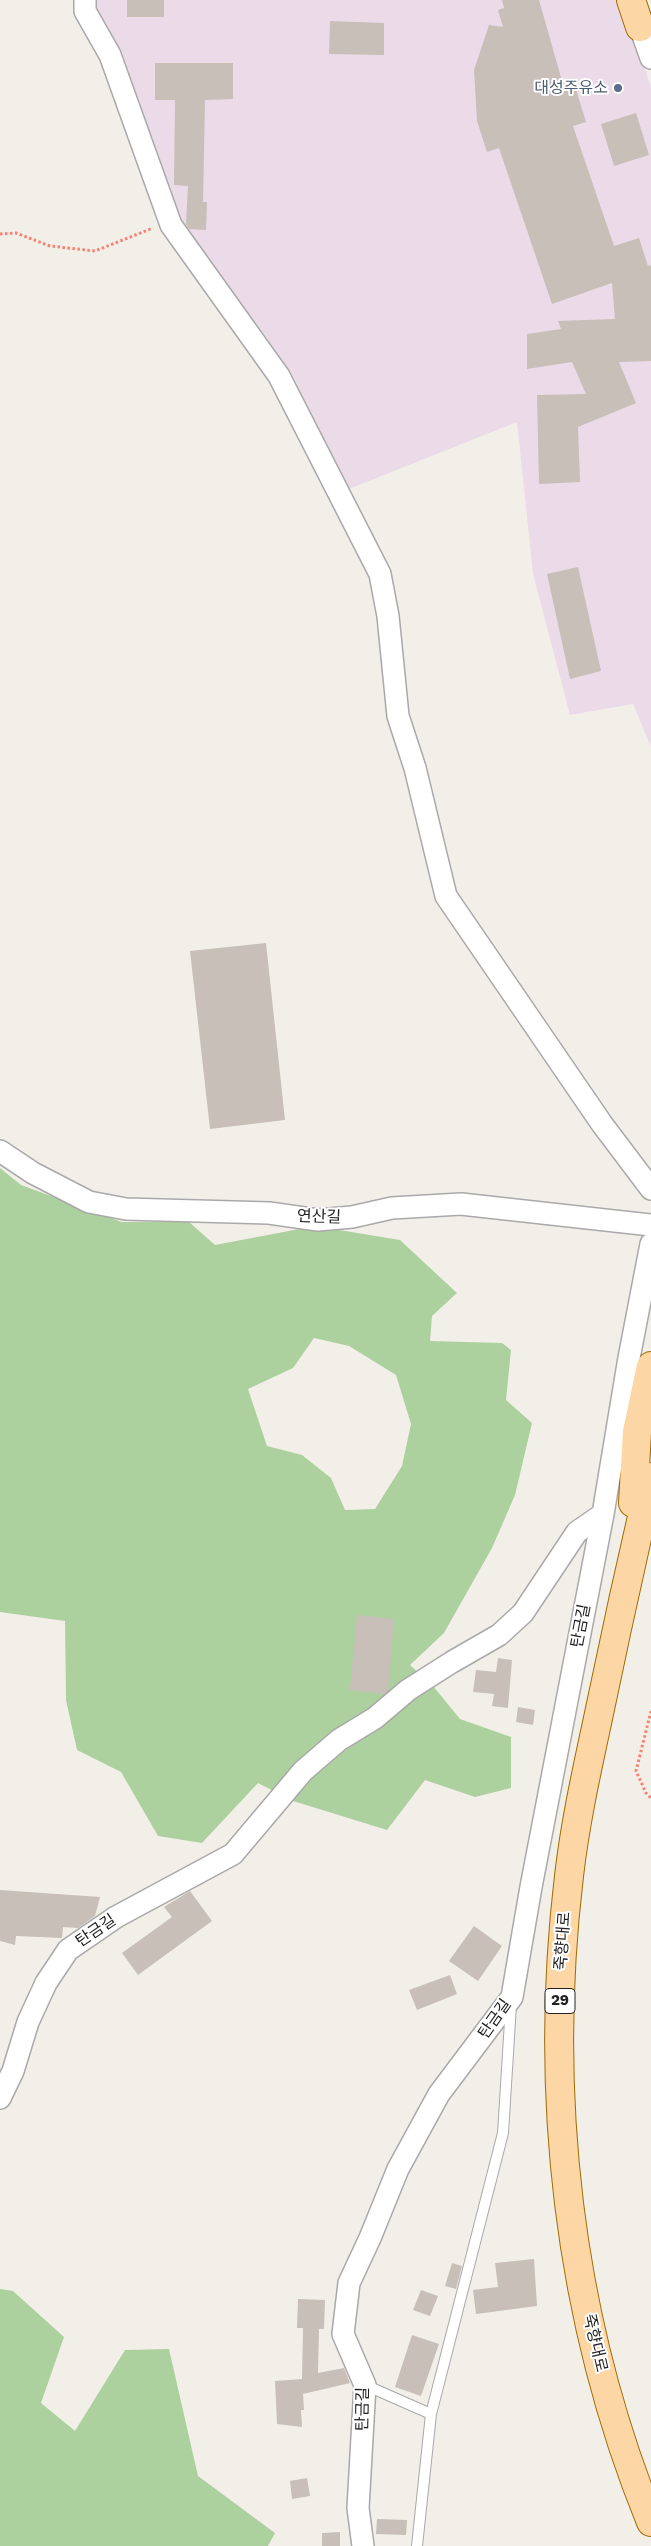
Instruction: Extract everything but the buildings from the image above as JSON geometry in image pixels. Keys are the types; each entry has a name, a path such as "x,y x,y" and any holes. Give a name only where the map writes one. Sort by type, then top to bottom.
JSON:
{"main road":[{"path":"630,0 640,27"},
{"path":"628,1577 637,1432 651,1366"},
{"name":"죽향대로","path":"651,1477 581,1797 569,1873 563,1932 558,2054 564,2159 579,2272 601,2373 634,2479 651,2522"}],"street":[{"path":"85,0 85,11 110,55 170,221 279,376 380,574 388,616 398,716 416,768 446,896 602,1124 651,1189"},
{"path":"640,27 651,58"},
{"name":"연산길","path":"0,1151 33,1173 89,1202 126,1209 269,1213 318,1220 352,1217 392,1208 461,1204 651,1225"},
{"path":"603,1514 629,1358 651,1244"},
{"name":"탄금길","path":"361,2544 358,2508 366,2385 343,2334 349,2283 370,2238 398,2169 440,2094 512,1997 531,1887 603,1514"},
{"name":"탄금길","path":"0,2098 14,2071 28,2022 46,1983 68,1950 116,1917 233,1854 303,1771 339,1740 375,1718 416,1685 499,1635 523,1613 578,1532 603,1514"}],"lane":[{"path":"417,2546 431,2414 503,2134 512,1997"},
{"path":"366,2385 431,2414"}],"path":[{"path":"0,234 16,233 50,246 95,251 170,221"},
{"path":"651,1711 636,1771 646,1794 651,1798"}],"shaded area":[{"path":"92,0 622,0 651,87 651,747 633,704 570,715 533,574 517,422 349,489 293,376 257,324 229,295 179,226 92,10"}],"green space":[{"path":"0,1168 21,1185 122,1222 189,1222 215,1245 315,1226 400,1240 457,1293 432,1316 430,1341 502,1343 511,1350 506,1400 532,1423 515,1495 492,1548 444,1633 410,1665 433,1686 460,1719 511,1737 511,1788 475,1797 425,1780 387,1830 293,1801 258,1783 202,1843 158,1836 121,1772 77,1750 66,1700 65,1621 0,1612","holes":["314,1338 349,1346 396,1375 411,1424 402,1466 375,1509 345,1510 331,1478 302,1455 267,1446 248,1389 293,1368"]},
{"path":"0,2289 13,2291 64,2337 41,2403 75,2431 125,2350 169,2349 198,2476 275,2533 268,2546 0,2546"}],"place":[{"name":"대성주유소","path":"618,88"}]}
